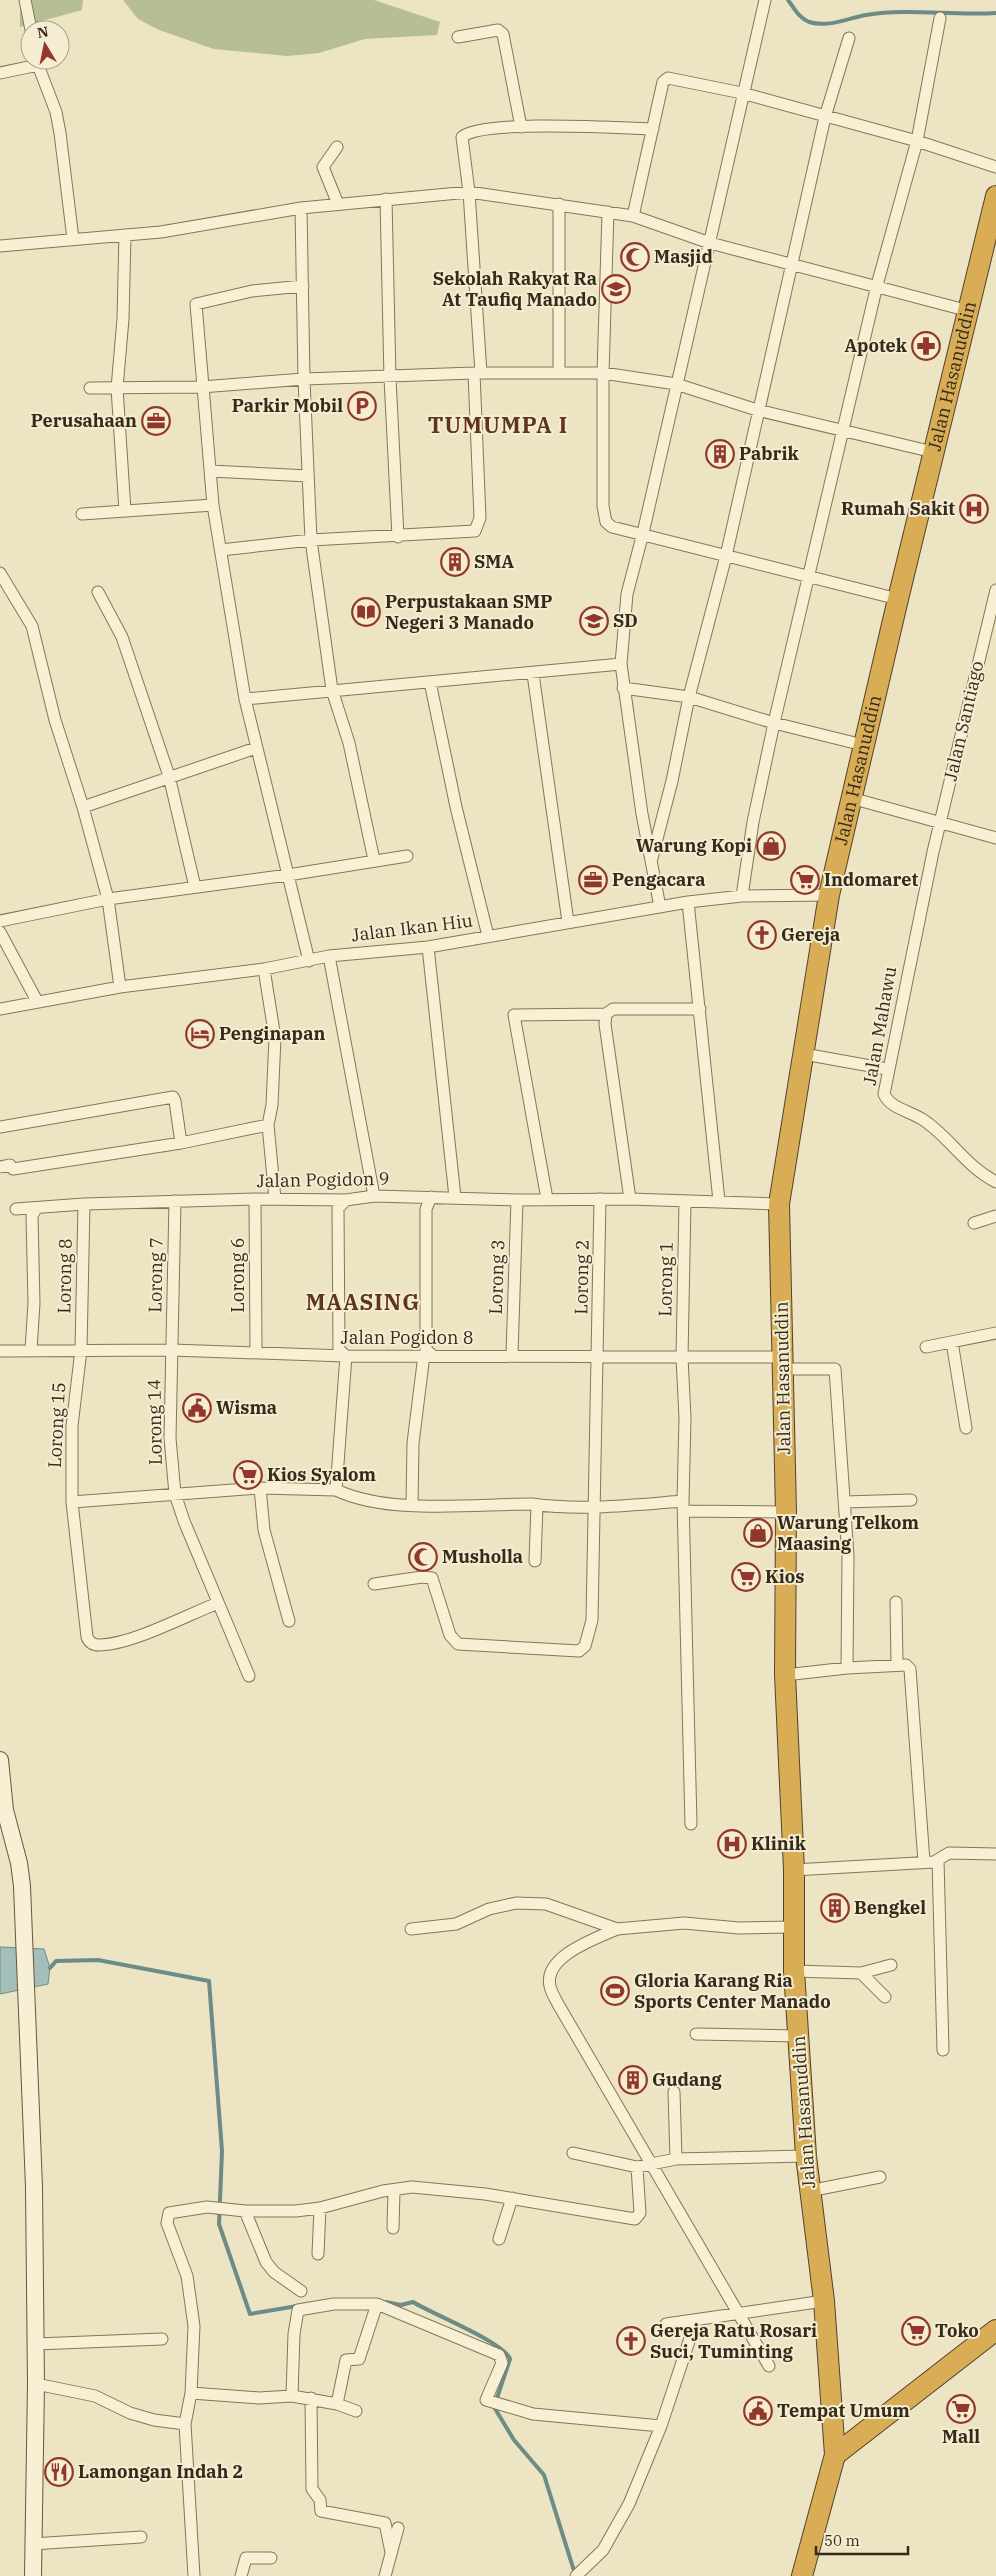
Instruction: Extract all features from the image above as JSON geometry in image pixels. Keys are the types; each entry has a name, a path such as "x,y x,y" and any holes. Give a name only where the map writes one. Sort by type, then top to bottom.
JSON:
{"highway":[{"name":"Jalan Hasanuddin","path":"802,2576 835,2455 824,2301 806,2156 794,1971 794,1870 785,1676 786,1512 779,1204 829,895 933,452 996,196"},
{"path":"835,2455 996,2330"}],"main road":[{"path":"0,1760 6,1810 19,1863 22,1886 34,2187 36,2384 33,2576"}],"street":[{"path":"25,0 29,20"},
{"path":"660,906 642,814 620,664 627,594 643,533 676,384 710,244 742,93 765,0"},
{"path":"742,896 754,822 774,723 877,285 917,141 940,18"},
{"path":"458,37 498,30 503,34 521,127"},
{"path":"652,858 672,781 689,697 726,556 757,410 825,117 848,38"},
{"path":"0,73 20,67"},
{"path":"41,70 56,112 60,133 73,239"},
{"path":"633,216 663,82 668,78 742,93 917,141 996,167"},
{"path":"221,550 311,540 475,531 480,518 478,373 469,192 461,143 462,137 476,130 521,127 653,129"},
{"path":"337,147 323,167 338,204"},
{"path":"0,246 161,232 301,208 469,192 633,216 710,244 877,285 969,311"},
{"path":"386,199 390,378 398,536"},
{"path":"559,372 560,204"},
{"path":"301,208 304,286 304,379 311,540 332,690 349,743 374,860"},
{"path":"608,212 603,373 604,518 612,527 643,533 898,599"},
{"path":"125,511 117,388 123,318 126,235"},
{"path":"304,286 252,292 196,304 201,387 213,505 245,699 309,961"},
{"path":"90,388 201,387 304,379 390,378 478,373 603,373 676,384 757,410 933,452"},
{"path":"210,471 308,476"},
{"path":"82,514 213,505"},
{"path":"1,578 32,626 55,720 108,900 120,987"},
{"name":"Jalan Santiago","path":"940,823 996,590"},
{"path":"98,592 122,637 169,776 195,888"},
{"path":"245,699 533,674 620,664"},
{"path":"533,674 568,922"},
{"path":"430,682 456,807 488,936"},
{"path":"624,688 689,697 774,723 863,745"},
{"path":"82,807 256,748"},
{"path":"851,798 996,838"},
{"name":"Jalan Mahawu","path":"940,823 887,1069 884,1094 888,1102 927,1123 964,1160 996,1182"},
{"path":"0,921 108,900 288,875 406,856"},
{"name":"Jalan Ikan Hiu","path":"0,1009 38,1000 120,987 264,969 329,956 428,947 688,902 742,896 829,895"},
{"path":"688,902 719,1201"},
{"path":"0,932 38,1000"},
{"path":"428,947 456,1197"},
{"path":"329,956 374,1196"},
{"path":"264,969 275,1038 272,1105 268,1125 275,1199"},
{"path":"547,1199 514,1015 606,1014 613,1009 700,1009"},
{"path":"606,1014 605,1024 630,1199"},
{"path":"804,1054 887,1069"},
{"path":"0,1127 172,1097 176,1101 181,1143"},
{"path":"0,1167 10,1165 13,1169 181,1143 268,1125"},
{"name":"Jalan Pogidon 9","path":"16,1209 84,1204 175,1201 255,1199 346,1200 374,1196 516,1200 630,1199 779,1204"},
{"path":"412,1505 413,1443 428,1355 426,1350 426,1209 431,1197"},
{"name":"Lorong 6","path":"255,1199 256,1352"},
{"name":"Lorong 2","path":"374,1584 422,1577 432,1578 450,1635 458,1644 581,1650 585,1646 592,1620 600,1199"},
{"path":"336,1490 346,1356 339,1350 338,1208 346,1200"},
{"name":"Lorong 3","path":"512,1355 516,1200"},
{"name":"Lorong 7","path":"172,1350 175,1201"},
{"name":"Lorong 1","path":"685,1202 682,1357 685,1418 683,1506 691,1824"},
{"name":"Lorong 8","path":"81,1350 84,1204"},
{"path":"31,1350 34,1303 32,1215 37,1208"},
{"path":"974,1223 996,1216"},
{"path":"926,1347 996,1333"},
{"path":"952,1342 966,1428"},
{"name":"Lorong 15","path":"81,1350 72,1426 72,1502 87,1637 91,1642 99,1645 139,1635 218,1603"},
{"name":"Jalan Pogidon 8","path":"0,1351 172,1350 346,1356 682,1357 783,1363 835,1369 845,1502"},
{"name":"Lorong 14","path":"172,1350 170,1438 175,1494 249,1676"},
{"path":"72,1502 260,1488 336,1490 350,1496 412,1505 683,1506 786,1512"},
{"path":"260,1488 264,1530 289,1622"},
{"path":"847,1668 848,1556 845,1502 911,1500"},
{"path":"535,1561 537,1505"},
{"path":"896,1602 897,1664"},
{"path":"785,1676 847,1668 897,1664 909,1666 912,1679 924,1862"},
{"path":"794,1870 924,1862 938,1860 949,1853 996,1854"},
{"path":"938,1860 943,2050"},
{"path":"412,1929 456,1924 489,1909 516,1902 546,1904 617,1929"},
{"path":"769,2366 558,2004 549,1984 552,1970 568,1952 617,1929 684,1923 739,1928 794,1928"},
{"path":"794,1971 862,1973 891,1964"},
{"path":"862,1973 885,1997"},
{"path":"696,2034 798,2036"},
{"path":"674,2092 676,2159"},
{"path":"573,2153 637,2167 676,2159 806,2156"},
{"path":"194,2576 185,2424 191,2393 194,2326 190,2290 167,2218 169,2213 207,2207 232,2208 245,2211 320,2208 412,2187 512,2198 635,2218 640,2213 637,2167"},
{"path":"809,2191 880,2178"},
{"path":"393,2228 394,2190"},
{"path":"499,2239 512,2198"},
{"path":"318,2254 320,2208"},
{"path":"245,2211 266,2262 274,2272 301,2291"},
{"path":"666,2324 824,2301"},
{"path":"292,2396 294,2334 298,2310 351,2303 378,2304 499,2355 502,2363 486,2400 533,2414 661,2426"},
{"path":"337,2404 346,2360 359,2359 378,2304"},
{"path":"578,2575 603,2550 629,2504 661,2426 696,2320"},
{"path":"36,2344 162,2339"},
{"path":"36,2384 95,2396 130,2413 154,2420 185,2424"},
{"path":"191,2393 259,2398 292,2396 311,2398 356,2410"},
{"path":"311,2398 312,2489 320,2500 321,2511 385,2524 391,2552"},
{"path":"385,2576 398,2528"},
{"path":"32,2544 141,2537"},
{"path":"242,2576 246,2558 271,2558"}],"green space":[{"path":"20,0 83,0 82,10 46,20 20,20"},
{"path":"123,0 374,0 440,22 437,35 365,39 319,53 287,56 214,49 159,30 138,19"}],"water":[{"path":"0,1947 44,1949 50,1968 48,1984 0,1994"}],"waterway":[{"path":"788,0 802,18 816,24 831,23 866,15 898,12 996,13"},
{"path":"50,1968 56,1961 98,1960 209,1981 222,2151 219,2224 250,2314 297,2306"},
{"path":"386,2302 401,2305 413,2302 482,2337 505,2352 510,2359 494,2407 514,2440 544,2475 575,2574"}],"place":[{"name":"Masjid","path":"635,257"},
{"name":"Sekolah Rakyat Ra At Taufiq Manado","path":"616,289"},
{"name":"Apotek","path":"926,346"},
{"name":"Parkir Mobil","path":"362,406"},
{"name":"Perusahaan","path":"156,421"},
{"name":"Pabrik","path":"720,454"},
{"name":"Rumah Sakit","path":"974,509"},
{"name":"SMA","path":"455,562"},
{"name":"Perpustakaan SMP Negeri 3 Manado","path":"366,612"},
{"name":"SD","path":"594,621"},
{"name":"Warung Kopi","path":"771,846"},
{"name":"Pengacara","path":"593,880"},
{"name":"Indomaret","path":"805,880"},
{"name":"Gereja","path":"762,935"},
{"name":"Penginapan","path":"200,1034"},
{"name":"Wisma","path":"197,1408"},
{"name":"Kios Syalom","path":"248,1475"},
{"name":"Warung Telkom Maasing","path":"758,1533"},
{"name":"Musholla","path":"423,1557"},
{"name":"Kios","path":"746,1577"},
{"name":"Klinik","path":"732,1844"},
{"name":"Bengkel","path":"835,1908"},
{"name":"Gloria Karang Ria Sports Center Manado","path":"615,1991"},
{"name":"Gudang","path":"633,2080"},
{"name":"Toko","path":"916,2331"},
{"name":"Gereja Ratu Rosari Suci, Tuminting","path":"631,2341"},
{"name":"Mall","path":"961,2409"},
{"name":"Tempat Umum","path":"758,2411"},
{"name":"Lamongan Indah 2","path":"59,2472"}],"district":[{"name":"TUMUMPA I","path":"498,425"},
{"name":"MAASING","path":"363,1302"}]}
